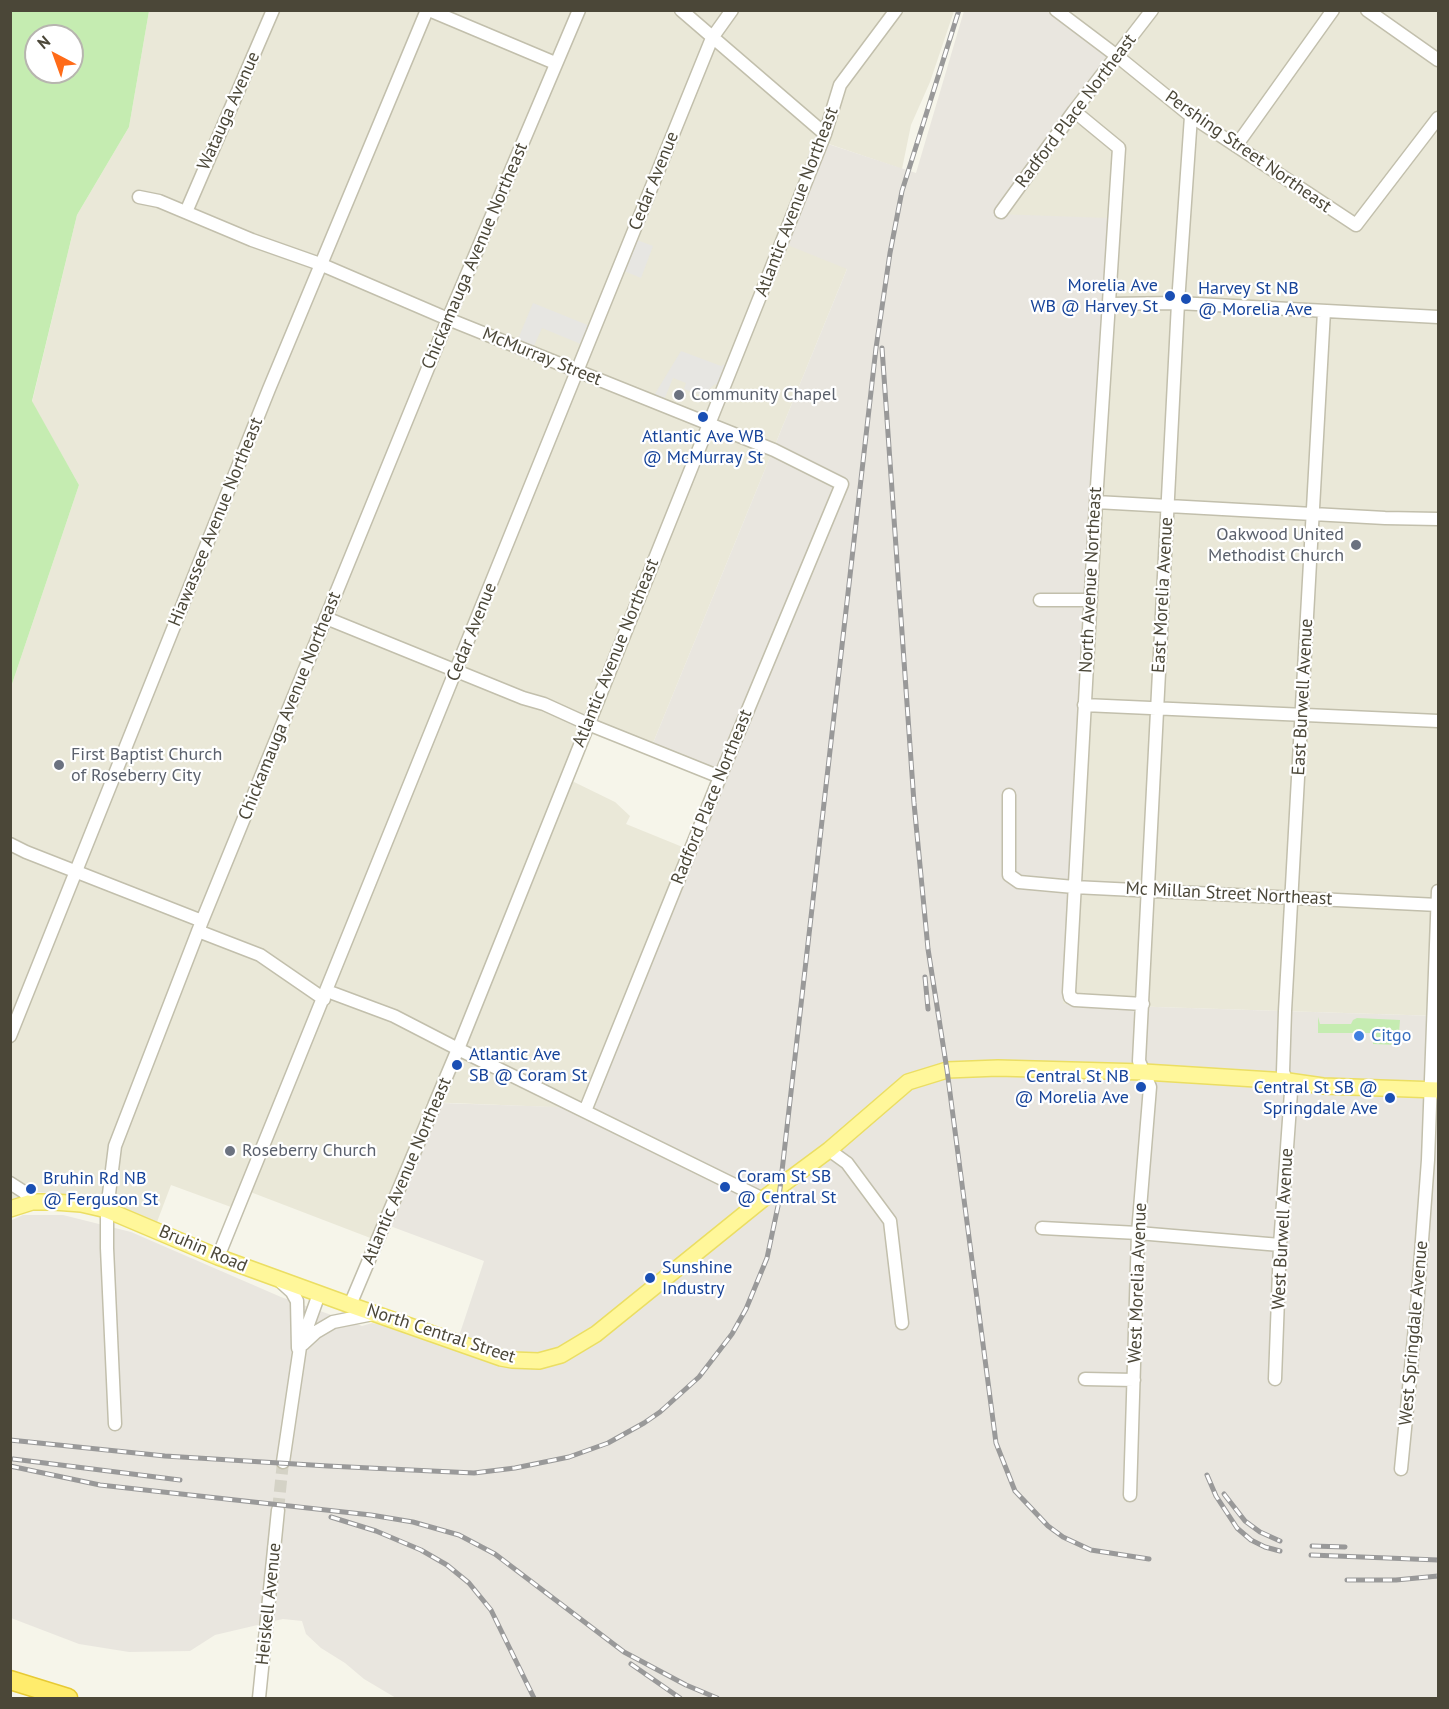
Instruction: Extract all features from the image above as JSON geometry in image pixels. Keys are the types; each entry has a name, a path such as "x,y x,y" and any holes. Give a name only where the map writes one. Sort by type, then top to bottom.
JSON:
{"highway":[{"path":"10,1680 68,1698"},
{"path":"10,1684 35,1698"}],"main road":[{"name":"North Central Street","path":"319,1294 512,1360 549,1359 571,1350 596,1334 763,1199 829,1150 908,1082 947,1070 998,1068 1144,1072 1288,1081 1323,1086 1434,1090"},
{"name":"Bruhin Road","path":"13,1208 32,1202 68,1202 107,1210 218,1257 319,1294"}],"street":[{"name":"Watauga Avenue","path":"186,212 273,10"},
{"path":"428,10 555,63"},
{"name":"Hiawassee Avenue Northeast","path":"10,1036 320,264 428,10"},
{"name":"Chickamauga Avenue Northeast","path":"115,1424 107,1210 115,1146 200,926 448,319 579,10"},
{"path":"681,10 825,134"},
{"name":"Cedar Avenue","path":"218,1257 712,38 732,10"},
{"name":"Atlantic Avenue Northeast","path":"350,1305 458,1050 825,134 840,86 896,10"},
{"name":"Pershing Street Northeast","path":"1056,10 1117,56 1191,117 1356,225 1438,118"},
{"name":"Radford Place Northeast","path":"1001,212 1074,111 1152,10"},
{"path":"1236,146 1334,10"},
{"path":"1367,10 1438,60"},
{"name":"North Avenue Northeast","path":"1074,111 1119,148 1090,600 1069,992 1070,998 1075,1000 1143,1004"},
{"name":"East Morelia Avenue","path":"1144,1072 1139,1061 1178,303 1191,117"},
{"name":"McMurray Street","path":"139,197 159,201 252,240 320,264 448,319 774,450 842,484"},
{"path":"1108,304 1178,303 1438,317"},
{"name":"East Burwell Avenue","path":"1288,1081 1283,1072 1291,898 1324,311"},
{"name":"Radford Place Northeast","path":"585,1111 842,484"},
{"path":"1096,502 1438,519"},
{"path":"1040,600 1090,600"},
{"path":"326,618 544,704 720,777"},
{"path":"1084,705 1438,721"},
{"name":"Mc Millan Street Northeast","path":"1009,795 1009,875 1019,882 1074,887 1438,904"},
{"path":"10,844 200,926 260,955 325,995 394,1016 458,1050 763,1199"},
{"name":"West Springdale Avenue","path":"1401,1469 1434,1090 1438,891"},
{"name":"West Morelia Avenue","path":"1130,1495 1138,1233 1150,1087 1144,1072"},
{"name":"West Burwell Avenue","path":"1275,1379 1280,1245 1291,1092 1288,1081"},
{"path":"829,1150 847,1163 890,1221 902,1323"},
{"path":"10,1183 24,1192 32,1202"},
{"path":"1042,1228 1138,1233 1280,1245"},
{"path":"278,1279 292,1292 297,1301 296,1339 300,1351"},
{"path":"283,1462 300,1351 319,1294"},
{"path":"300,1351 315,1332 333,1322 376,1314"},
{"path":"1085,1379 1134,1380"},
{"name":"Heiskell Avenue","path":"260,1698 278,1510"}],"shaded area":[{"path":"149,11 954,11 930,82 911,125 902,169 826,143 847,269 651,748 594,724 572,781 615,802 630,816 626,824 685,848 583,1099 575,1108 427,1102 373,1239 240,1188 231,1207 171,1185 157,1222 90,1197 38,1192 11,1200 11,687 79,485 32,402 77,215 129,127"},
{"path":"964,11 1048,11 1110,58 996,214 1108,218 1063,1004 1438,1016 1438,1698 396,1698 364,1679 345,1663 321,1648 306,1634 302,1621 283,1619 215,1635 190,1651 129,1652 79,1644 11,1618 10,1221 23,1215 63,1215 131,1232 281,1297 362,1326 372,1323 393,1327 455,1348 484,1261 390,1226 440,1103 589,1108 724,777 651,748 847,269 785,244 825,143 916,173"},
{"path":"1048,11 1438,11 1438,1016 1063,1004 1085,614 995,214 1110,59"},
{"path":"637,240 653,246 641,278 624,271"},
{"path":"533,303 590,326 583,345 542,328 532,350 516,344"},
{"path":"681,351 721,366 730,362 719,386 715,384 702,396 684,389 686,383 673,378 664,400 653,397"}],"green space":[{"path":"11,10 149,11 129,127 77,215 32,401 79,485 11,687"},
{"path":"1318,1017 1320,1024 1351,1024 1357,1018 1400,1020 1398,1045 1373,1044 1373,1033 1318,1033"}],"tunnel":[{"path":"278,1510 283,1462"}],"railway":[{"path":"10,1440 165,1456 328,1466 474,1473 515,1468 569,1457 608,1443 644,1423 660,1412 699,1377 732,1334 746,1309 767,1258 778,1206 876,348 890,253 902,191 959,10"},
{"path":"882,348 914,803 928,949 947,1070 996,1443 1015,1491 1048,1526 1063,1537 1091,1550 1149,1559"},
{"path":"925,977 928,1009"},
{"path":"13,1459 180,1480"},
{"path":"10,1466 100,1485 371,1515 413,1522 459,1535 495,1554 624,1652 686,1685 717,1698"},
{"path":"1207,1475 1216,1496 1237,1528 1251,1540 1280,1551"},
{"path":"1224,1494 1245,1521 1260,1532 1280,1541"},
{"path":"331,1517 376,1531 421,1550 447,1565 469,1583 491,1610 534,1698"},
{"path":"1312,1546 1345,1547"},
{"path":"1311,1555 1438,1560"},
{"path":"1347,1580 1396,1580 1438,1576"},
{"path":"631,1664 680,1698"}],"place":[{"name":"Morelia Ave WB @ Harvey St","path":"1170,296"},
{"name":"Harvey St NB @ Morelia Ave","path":"1186,299"},
{"name":"Community Chapel","path":"679,395"},
{"name":"Atlantic Ave WB @ McMurray St","path":"703,417"},
{"name":"Oakwood United Methodist Church","path":"1356,545"},
{"name":"First Baptist Church of Roseberry City","path":"59,765"},
{"name":"Citgo","path":"1359,1036"},
{"name":"Atlantic Ave SB @ Coram St","path":"457,1065"},
{"name":"Central St NB @ Morelia Ave","path":"1141,1087"},
{"name":"Central St SB @ Springdale Ave","path":"1390,1098"},
{"name":"Roseberry Church","path":"230,1151"},
{"name":"Coram St SB @ Central St","path":"725,1187"},
{"name":"Bruhin Rd NB @ Ferguson St","path":"31,1189"},
{"name":"Sunshine Industry","path":"650,1278"}]}
